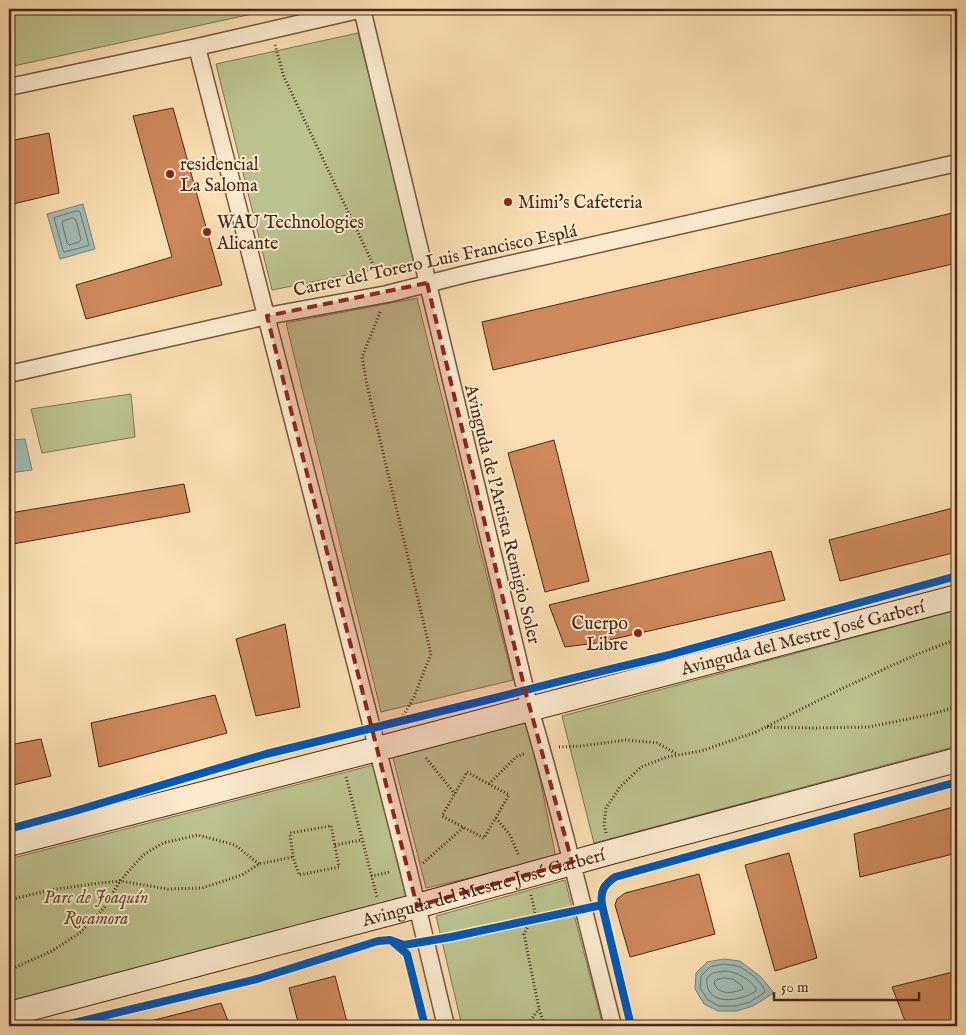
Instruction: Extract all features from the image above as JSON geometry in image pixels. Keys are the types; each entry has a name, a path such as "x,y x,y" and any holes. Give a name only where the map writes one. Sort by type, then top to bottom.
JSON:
{"street":[{"path":"9,87 197,47 362,9"},
{"name":"Avinguda de l'Artista Remigio Soler","path":"362,9 530,709 572,862 613,1026"},
{"path":"197,47 375,739 446,1026"},
{"name":"Carrer del Torero Luis Francisco Esplá","path":"9,374 267,316 387,294 427,283 957,163"},
{"name":"Avinguda del Mestre José Garberí","path":"9,844 342,758 375,739 407,727 530,709 957,597"},
{"name":"Avinguda del Mestre José Garberí","path":"9,1014 381,916 572,862 957,760"}],"path":[{"path":"271,30 284,77 387,294 362,358 431,654 414,697 407,727 455,794"},
{"path":"611,852 604,825 606,808 620,787 641,767 667,756 701,750 756,732 858,681 915,655 957,639"},
{"path":"766,727 868,727 957,707"},
{"path":"375,739 407,727"},
{"path":"489,784 516,757 534,749 581,746 626,740 657,743 678,754"},
{"path":"342,758 381,916"},
{"path":"467,772 489,784 509,795 484,838 442,816 467,772"},
{"path":"496,818 510,836 523,867 535,912 524,934 545,1026"},
{"path":"332,826 339,867 299,875 293,857 290,833 332,826"},
{"path":"9,970 52,951 81,932 104,908 120,882 143,856 163,843 198,835 235,845 259,864"},
{"path":"335,845 362,840"},
{"path":"9,900 50,890 120,882 168,889 202,888 242,875 259,864 293,857"},
{"path":"522,922 540,918"},
{"path":"526,1026 540,1009"}],"highlighted area":[{"path":"427,283 525,690 572,862 417,906 267,316"}],"green space":[{"path":"9,9 275,9 9,67"},
{"path":"358,33 417,261 272,290 216,64"},
{"path":"417,298 513,680 381,712 286,323"},
{"path":"131,394 135,437 42,453 31,409"},
{"path":"957,610 957,746 594,843 562,716"},
{"path":"525,720 534,749 556,858 426,888 392,754"},
{"name":"Parc de Joaquín Rocamora","path":"373,765 406,897 9,1002 9,859"},
{"path":"565,880 603,1026 462,1026 436,916"}],"water":[{"path":"83,204 95,249 60,259 47,214"},
{"path":"25,439 32,470 9,473 9,440"},
{"path":"724,959 740,961 761,977 774,993 753,1006 737,1011 718,1011 704,1004 695,989 696,973 707,962"}],"building":[{"name":"residencial La Saloma","path":"173,108 222,285 86,319 76,285 172,257 133,116"},
{"path":"49,133 59,193 9,205 9,141"},
{"path":"957,212 957,263 493,370 482,322"},
{"path":"554,440 589,581 545,592 508,453"},
{"path":"184,484 190,512 13,544 10,513"},
{"path":"957,507 957,552 840,581 829,540"},
{"path":"771,551 785,600 596,643 565,647 549,605"},
{"path":"285,624 300,707 256,716 236,639"},
{"path":"215,695 227,733 99,767 91,723"},
{"path":"41,739 51,776 9,786 9,745"},
{"path":"957,806 957,853 860,877 854,834"},
{"path":"789,853 817,958 775,971 745,865"},
{"path":"699,874 715,934 630,957 615,905 617,899 625,893"},
{"path":"957,971 957,1026 907,1026 892,987"},
{"path":"335,976 348,1026 299,1026 289,988"},
{"path":"221,1003 230,1026 131,1026"}],"cycle path":[{"path":"9,829 266,754 665,656 957,576"},
{"path":"61,1026 257,979 378,941 390,940 404,945 602,905 604,888 615,877 957,782"},
{"path":"602,905 631,1026"},
{"path":"393,942 407,954 425,1026"}],"place":[{"name":"residencial La Saloma","path":"170,174"},
{"name":"Mimi's Cafeteria","path":"508,202"},
{"name":"WAU Technologies Alicante","path":"207,232"},
{"name":"Cuerpo Libre","path":"638,633"}]}
